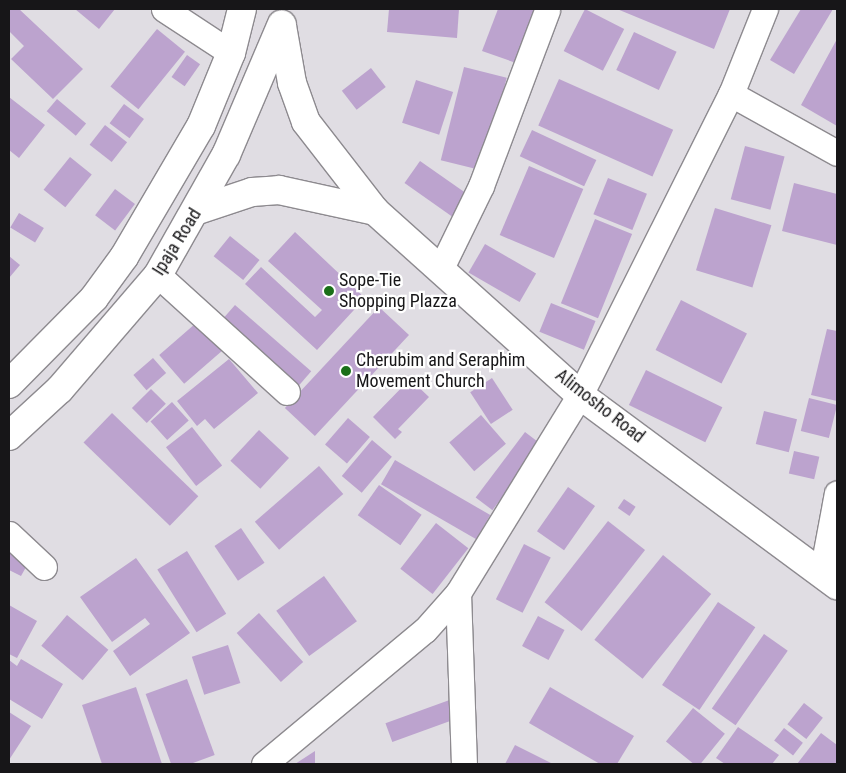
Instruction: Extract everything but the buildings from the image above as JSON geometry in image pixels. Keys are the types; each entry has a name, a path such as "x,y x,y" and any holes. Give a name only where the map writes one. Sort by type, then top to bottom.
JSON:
{"main road":[{"name":"Ipaja Road","path":"9,384 94,298 124,257 201,126 231,53 242,9"},
{"name":"Ipaja Road","path":"9,436 60,389 158,275 198,210 282,17"},
{"name":"Alimosho Road","path":"282,17 292,83 306,122 375,211 580,394 830,579"},
{"name":"Alimosho Road","path":"198,210 252,192 280,190 375,211"}],"street":[{"path":"164,9 231,53"},
{"path":"264,764 425,630 458,593 580,394 732,94 765,9"},
{"path":"441,268 481,186 547,10"},
{"path":"732,94 837,153"},
{"path":"158,275 287,392"},
{"path":"830,579 837,493"},
{"path":"9,534 44,567"},
{"path":"458,593 464,764"}],"place":[{"name":"Sope-Tie Shopping Plazza","path":"329,291"},
{"name":"Cherubim and Seraphim Movement Church","path":"346,371"}]}
